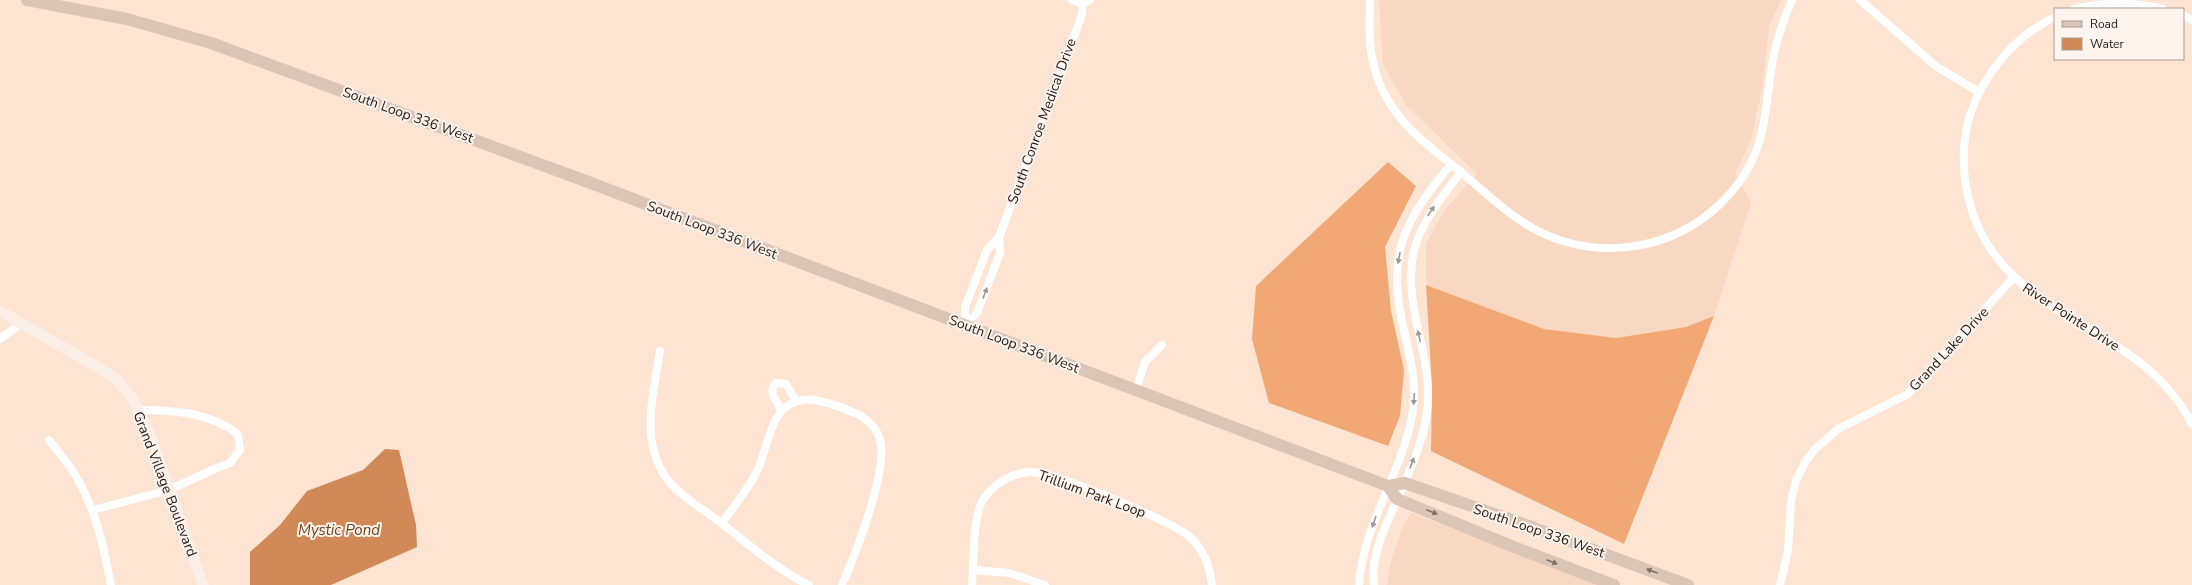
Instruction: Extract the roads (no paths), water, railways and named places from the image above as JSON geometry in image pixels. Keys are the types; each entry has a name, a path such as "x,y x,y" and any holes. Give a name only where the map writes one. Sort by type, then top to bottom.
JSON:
{"main road":[{"name":"South Loop 336 West","path":"27,0 127,19 211,43 568,175 1388,486 1405,483 1532,526 1688,585"},
{"path":"1388,486 1397,499"},
{"name":"South Loop 336 West","path":"1397,499 1514,547 1614,585"}],"street":[{"name":"South Conroe Medical Drive","path":"965,325 965,307 987,250 999,237 1087,2 1072,0"},
{"path":"1370,0 1370,49 1382,88 1400,120 1516,217 1537,230 1564,241 1601,248 1625,248 1648,244 1682,231 1709,214 1738,184 1751,164 1765,125 1778,37 1792,0"},
{"path":"1860,0 1937,67 1980,92"},
{"path":"2078,8 2113,2 2156,8"},
{"name":"River Pointe Drive","path":"2054,18 2014,45 1990,73 1980,92 1968,123 1965,141 1965,185 1970,205 1986,244 1998,262 2014,278 2030,291 2105,338 2160,378 2175,395 2192,424"},
{"path":"1359,585 1368,539 1411,422 1415,395 1413,372 1398,304 1396,286 1399,256 1403,239 1415,211 1452,164"},
{"path":"1374,585 1373,578 1379,547 1419,446 1426,418 1428,402 1427,370 1411,300 1410,285 1412,258 1418,236 1427,217 1462,172"},
{"name":"South Conroe Medical Drive","path":"965,325 977,313 1000,253 999,237"},
{"name":"Grand Lake Drive","path":"1780,585 1788,552 1791,501 1796,481 1805,462 1815,449 1838,429 1908,394 2014,278"},
{"name":"Grand Village Boulevard","path":"0,311 118,381 131,397 149,432 203,585"},
{"path":"0,339 22,323"},
{"path":"1136,390 1145,362 1162,345"},
{"path":"660,351 649,422 655,454 662,472 673,485 768,560 792,577 809,585"},
{"path":"1413,372 1427,370"},
{"path":"782,411 772,392 772,388 776,383 786,384 796,401"},
{"path":"722,523 757,471 774,423 782,411 796,401 805,398 814,399 848,409 864,417 872,424 879,437 883,460 861,534 842,585"},
{"path":"93,510 169,490 230,463 240,450 238,434 224,423 172,410 137,410"},
{"path":"50,440 78,479 93,510 102,540 111,585"},
{"name":"Trillium Park Loop","path":"972,585 977,518 984,498 998,484 1008,477 1032,471 1063,480 1179,528 1200,548 1206,559 1212,585"},
{"path":"974,570 1009,573 1046,585"}],"water":[{"name":"Mystic Pond","path":"385,449 399,450 416,525 417,547 331,585 250,585 250,552 280,525 307,491 363,470"}]}
